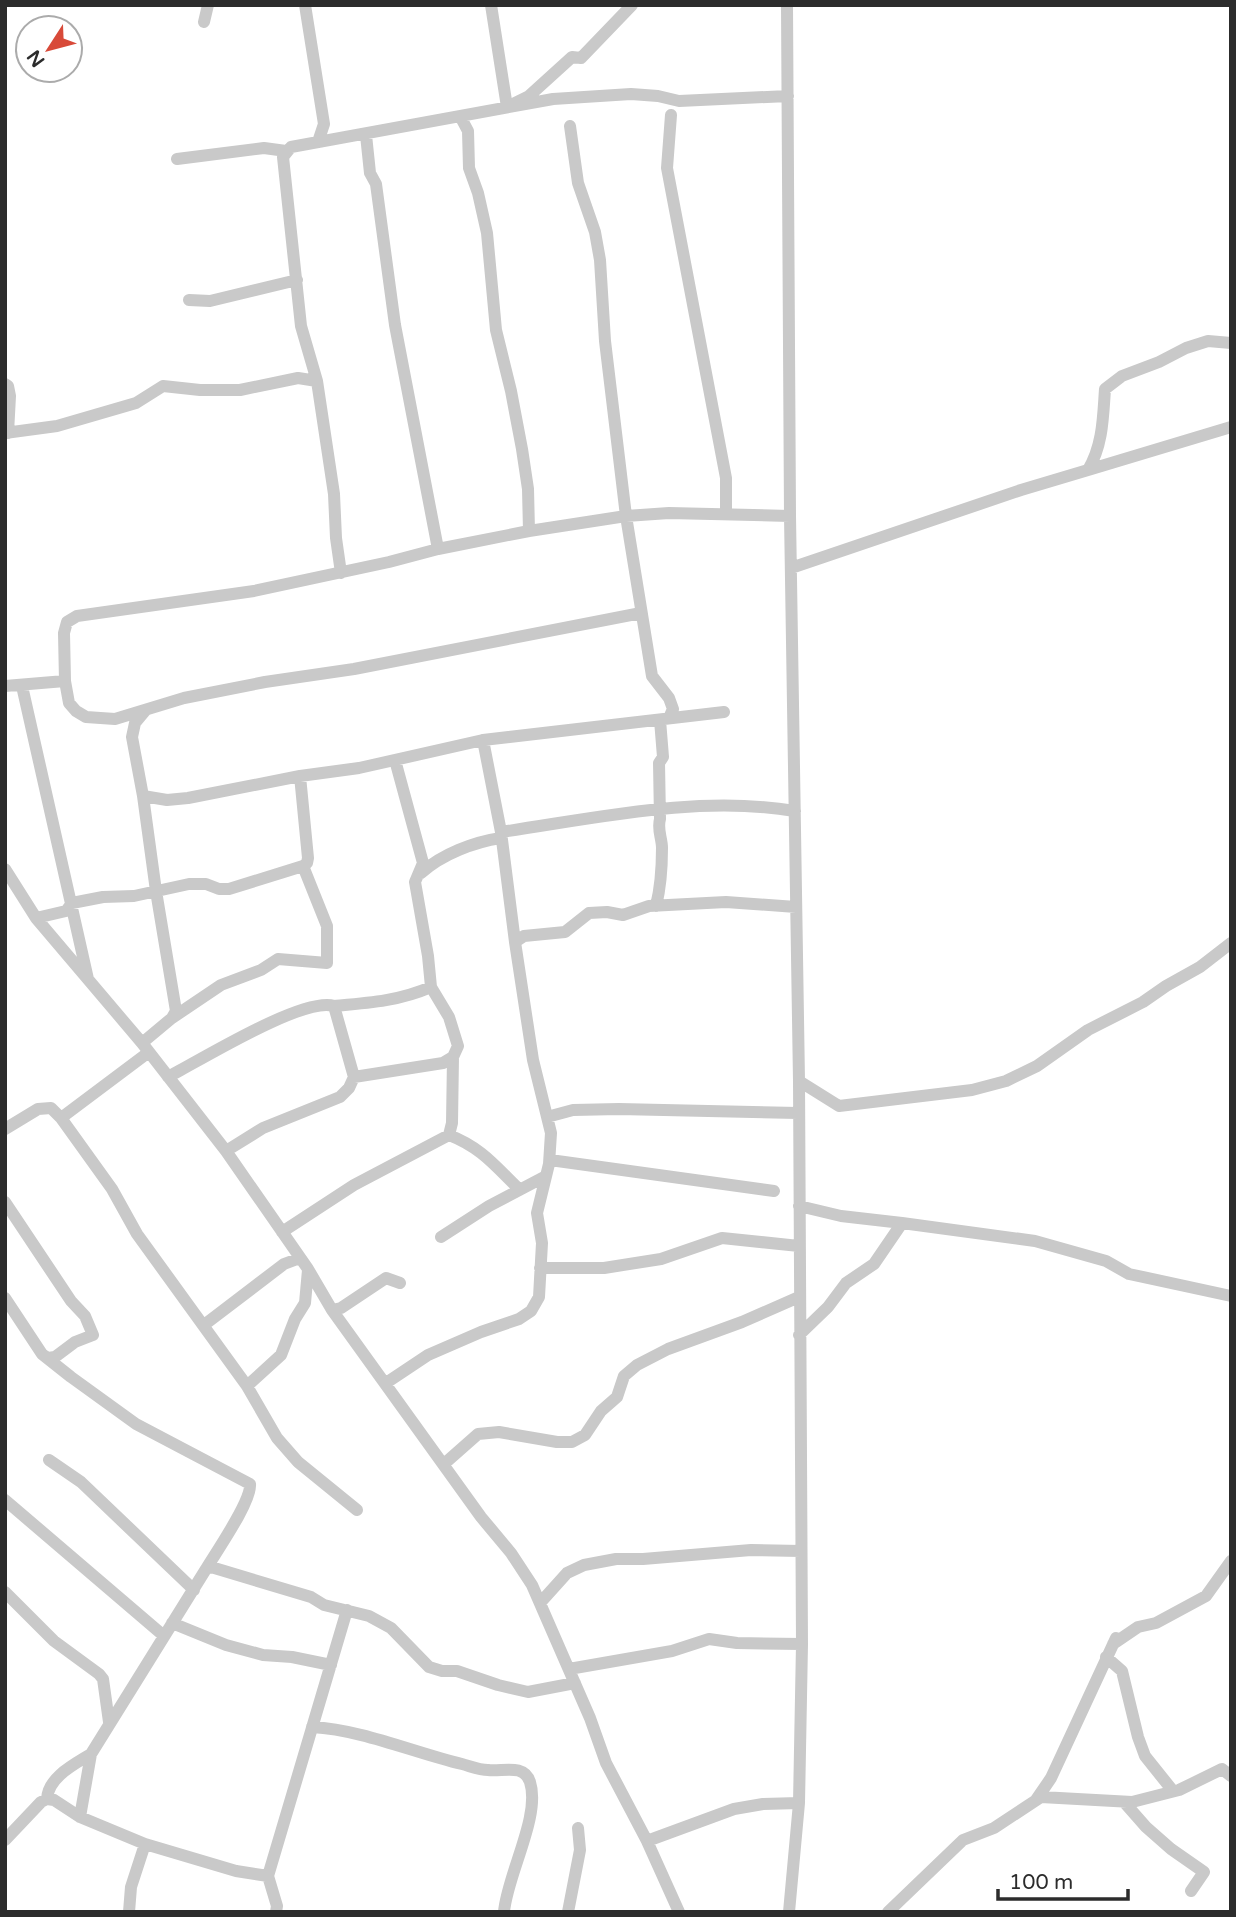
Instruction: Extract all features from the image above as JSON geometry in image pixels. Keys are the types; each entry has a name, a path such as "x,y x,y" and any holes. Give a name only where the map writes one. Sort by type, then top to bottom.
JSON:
{"street":[{"path":"204,22 208,5"},
{"path":"305,5 324,124 318,142"},
{"path":"491,5 507,107"},
{"path":"507,107 529,96 572,57 581,58 632,5"},
{"path":"787,5 790,516 799,1081 802,1644 799,1802 789,1912"},
{"path":"341,573 334,494 317,381 301,326 283,157 286,151 291,147 553,99 631,94 680,101 788,96"},
{"path":"671,114 667,168 726,478 726,514"},
{"path":"460,116 468,131 470,168 487,233 496,330 512,391 528,489 529,531"},
{"path":"570,126 578,183 595,232 600,260 605,341 626,516 652,676 669,698 673,709 665,719 663,757 659,763 662,872 656,906"},
{"path":"366,135 370,173 376,184 395,325 438,549"},
{"path":"177,159 264,148 286,151"},
{"path":"189,300 210,301 297,280"},
{"path":"1088,470 1095,458 1101,435 1105,389 1122,376 1186,348 1208,341 1231,343"},
{"path":"5,384 10,396 7,433 57,426 136,403 163,386 240,390 298,378 317,381"},
{"path":"791,568 1021,490 1231,427"},
{"path":"642,613 354,669 265,682 184,698 115,719 86,717 76,711 69,703 65,681 64,633 67,622 77,616 254,592 438,549 626,516 669,513 790,516"},
{"path":"5,686 65,681"},
{"path":"22,686 88,982"},
{"path":"61,1118 146,1048 176,1011 132,737 135,723 145,711"},
{"path":"143,796 167,800 188,798 300,776 359,768 483,740 724,712"},
{"path":"115,719 132,737"},
{"path":"386,1383 428,1355 519,1319 531,1311 539,1297 542,1243 537,1213 550,1160 551,1133 533,1060 501,835 483,740"},
{"path":"395,760 424,863 421,873"},
{"path":"36,918 66,911 72,903 103,897 134,896 189,884 206,884 219,890 229,889 303,866 308,858 300,776"},
{"path":"282,1233 354,1185 449,1135 452,1124 453,1057 458,1046 449,1017 431,987 415,882 433,862 501,835 659,811 759,806 795,811"},
{"path":"172,1018 221,985 261,970 278,959 327,962 327,926 303,866"},
{"path":"5,869 10,884 36,918 146,1048 226,1152 308,1269 332,1310 532,1585 590,1718 606,1763 647,1841 679,1912"},
{"path":"515,942 524,936 565,932 589,914 607,912 623,915 649,906 726,902 796,907"},
{"path":"799,1081 839,1106 972,1090 1006,1081 1037,1066 1088,1030 1143,1002 1200,967 1231,943"},
{"path":"168,1077 272,1022 301,1010 326,1003 334,1006 383,1002 431,987"},
{"path":"226,1152 263,1128 340,1097 349,1088 354,1077 334,1006"},
{"path":"354,1077 443,1063 453,1057"},
{"path":"5,1129 38,1109 51,1108 61,1118 112,1189 137,1234 247,1386 277,1438 298,1462 357,1510"},
{"path":"547,1117 573,1110 620,1109 799,1113"},
{"path":"449,1135 468,1142 485,1154 519,1189"},
{"path":"550,1160 774,1191"},
{"path":"441,1237 489,1206 545,1176"},
{"path":"5,1202 71,1301 85,1315 93,1335 75,1342 55,1357 48,1358"},
{"path":"799,1206 841,1216 1035,1241 1106,1261 1129,1274 1231,1296"},
{"path":"799,1335 828,1307 846,1283 874,1264 902,1223"},
{"path":"540,1268 604,1268 638,1263 661,1259 722,1238 799,1246"},
{"path":"204,1325 284,1265 300,1258"},
{"path":"247,1386 281,1355 304,1303 308,1269"},
{"path":"332,1310 386,1278 400,1283"},
{"path":"444,1464 478,1434 499,1432 556,1442 572,1442 585,1434 600,1411 617,1397 624,1376 637,1365 668,1349 799,1297"},
{"path":"5,1298 42,1354 136,1424 250,1484 245,1505 91,1754 80,1817"},
{"path":"48,1460 81,1482 194,1590"},
{"path":"5,1500 164,1636"},
{"path":"540,1603 567,1573 584,1565 616,1559 654,1559 751,1550 801,1550"},
{"path":"1036,1800 1051,1778 1114,1641 1138,1626 1156,1623 1206,1596 1231,1561"},
{"path":"206,1569 211,1567 234,1572 311,1597 324,1605 369,1616 391,1628 429,1667 442,1671 457,1671 528,1692 575,1684"},
{"path":"5,1592 54,1641 103,1679 109,1722"},
{"path":"291,1912 277,1909 268,1876 347,1610"},
{"path":"172,1623 226,1645 263,1655 292,1657 331,1665"},
{"path":"569,1669 672,1651 709,1639 737,1643 802,1644"},
{"path":"1106,1657 1122,1671 1145,1756 1173,1791"},
{"path":"312,1727 346,1730 436,1758 487,1770 515,1769 525,1774 530,1782 531,1801 504,1912"},
{"path":"5,1840 47,1799 47,1792 68,1768 91,1754"},
{"path":"888,1912 963,1840 994,1828 1041,1797 1132,1802 1173,1791 1222,1769 1230,1771"},
{"path":"47,1799 54,1800 80,1817 145,1844 236,1871 268,1876"},
{"path":"647,1841 734,1809 799,1802"},
{"path":"1124,1802 1146,1827 1171,1849 1205,1872 1191,1891"},
{"path":"568,1912 580,1850 578,1828"},
{"path":"129,1912 131,1886 145,1844"}]}
